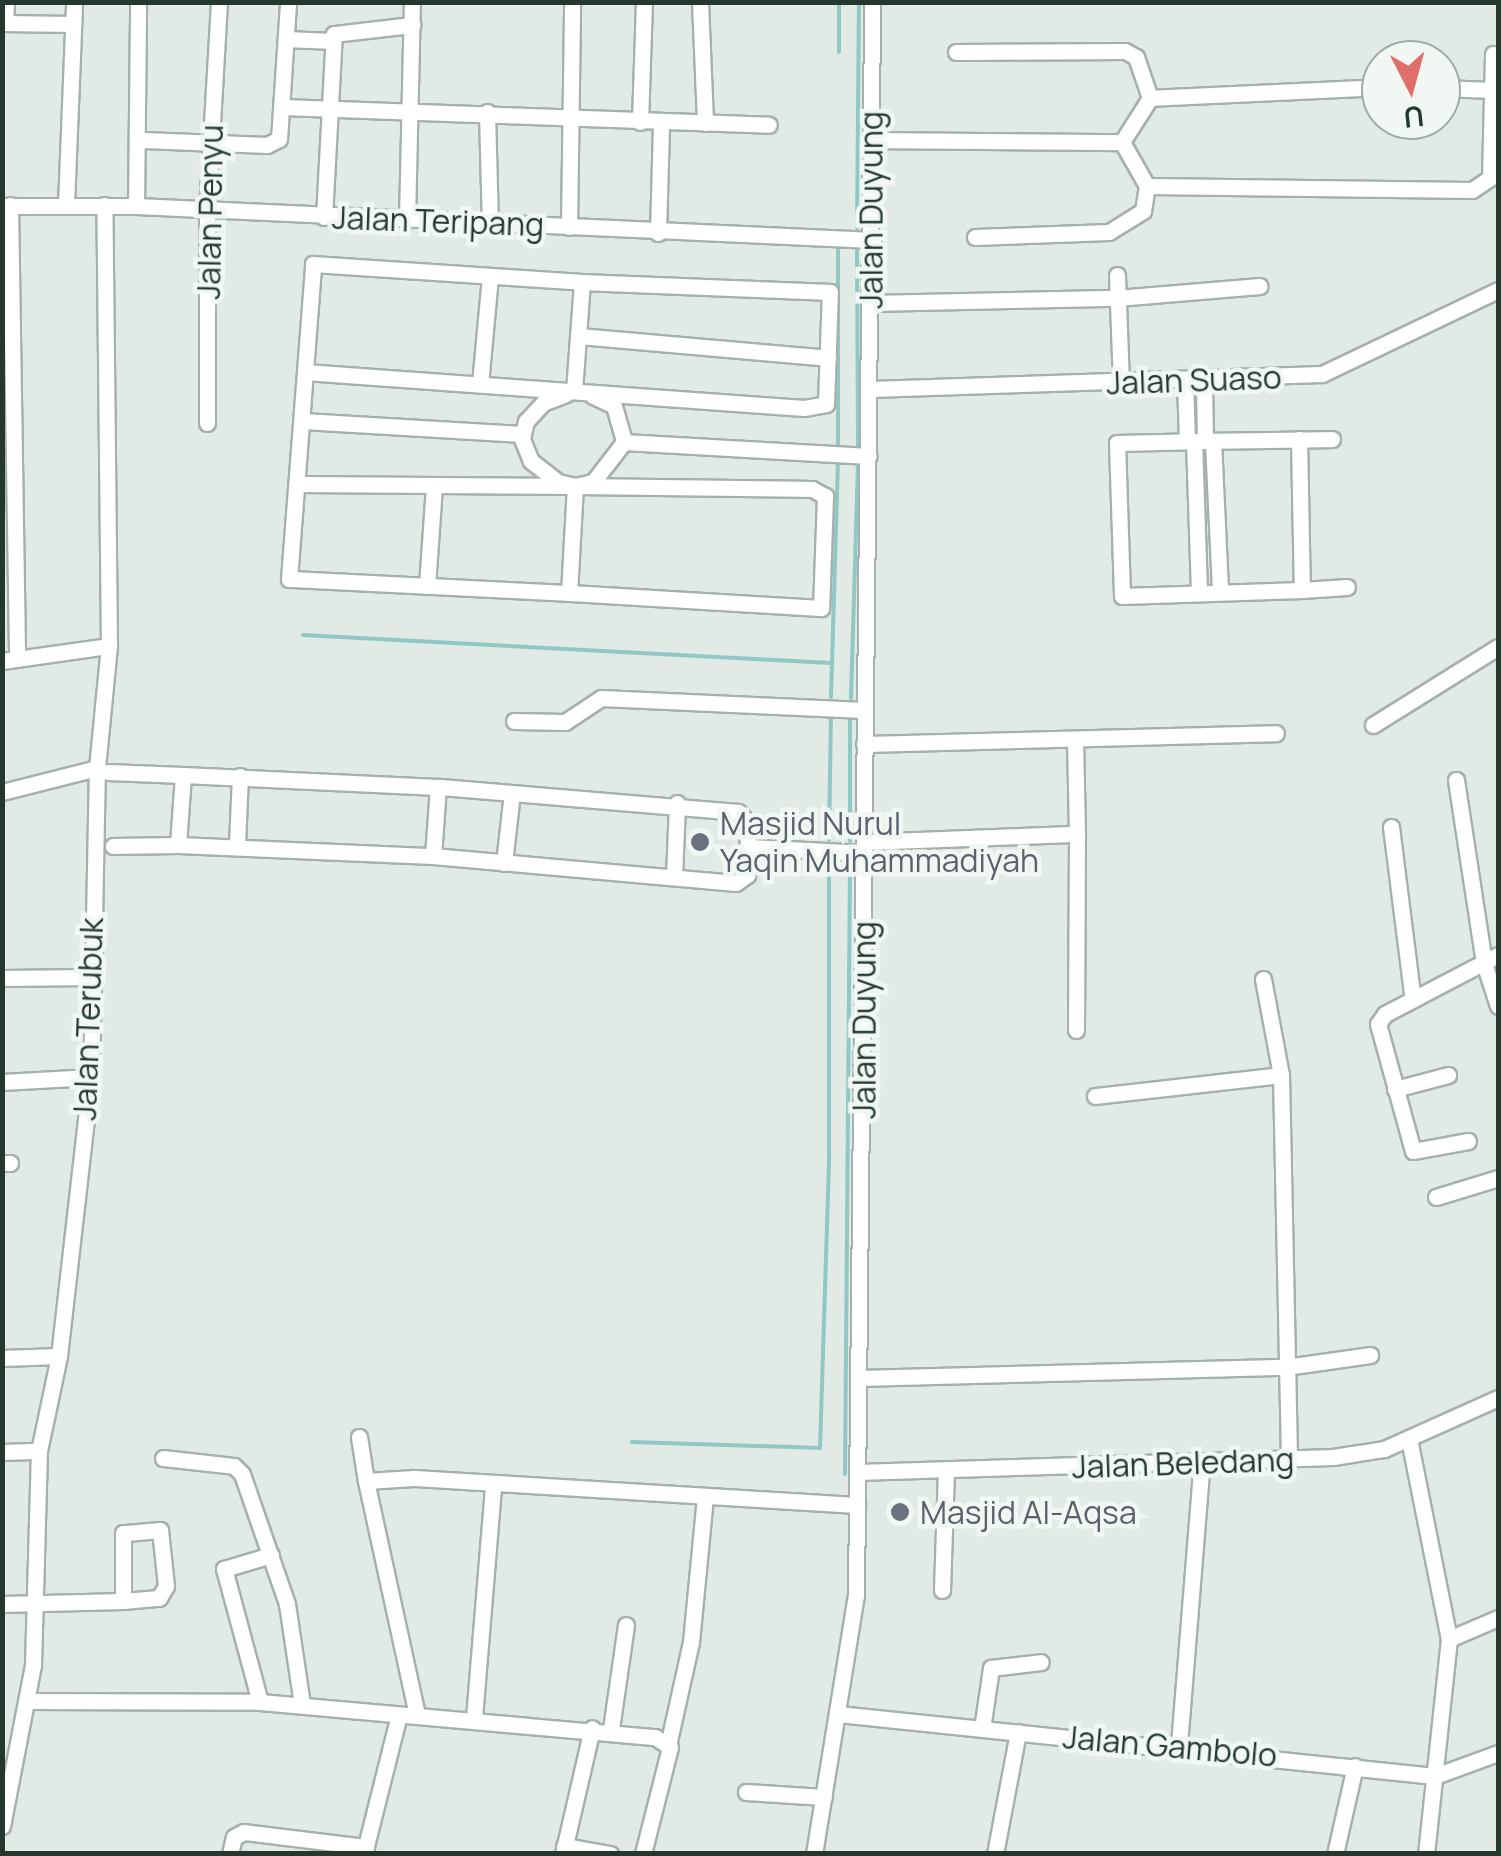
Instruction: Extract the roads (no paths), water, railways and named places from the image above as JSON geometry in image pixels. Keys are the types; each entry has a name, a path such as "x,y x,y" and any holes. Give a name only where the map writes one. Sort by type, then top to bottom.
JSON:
{"street":[{"path":"6,2 4,24 73,24"},
{"path":"66,204 74,2"},
{"path":"136,206 138,2"},
{"name":"Jalan Penyu","path":"207,423 207,210 219,2"},
{"path":"144,140 273,143 280,137 288,2"},
{"path":"407,220 412,2"},
{"path":"569,227 575,156 570,120 572,2"},
{"path":"640,122 644,2"},
{"path":"700,2 704,123"},
{"name":"Jalan Duyung","path":"814,1854 855,1613 865,847 864,710 852,456 871,389 872,2"},
{"path":"324,217 334,42 339,29 412,25"},
{"path":"286,39 334,42"},
{"path":"956,52 1124,50 1136,57 1150,98"},
{"path":"1147,186 1472,190 1490,178 1492,54"},
{"path":"1150,98 1361,88"},
{"path":"1461,89 1492,90"},
{"path":"1122,142 1150,98"},
{"path":"284,106 769,125"},
{"path":"487,112 490,223"},
{"path":"658,233 661,122"},
{"path":"872,140 1122,142"},
{"path":"975,237 1109,232 1143,211 1147,186 1122,142"},
{"name":"Jalan Terubuk","path":"2,1826 26,1701 39,1451 58,1356 91,1077 90,977 109,646 104,205"},
{"path":"6,206 10,660 109,646"},
{"name":"Jalan Teripang","path":"6,206 136,206 873,240"},
{"path":"298,484 812,489 825,496 820,608 289,580 312,264 582,282 830,292 826,404 804,408 305,372"},
{"path":"1117,275 1121,384"},
{"path":"480,384 490,277"},
{"path":"574,391 582,282"},
{"path":"870,303 1117,298 1258,286"},
{"name":"Jalan Suaso","path":"871,389 1121,384 1337,372 1498,290"},
{"path":"578,336 828,358"},
{"path":"1199,593 1204,380"},
{"path":"1185,381 1200,441 1220,592"},
{"path":"574,391 614,406 624,442 593,482 575,486 558,482 531,461 523,434 543,402 574,391"},
{"path":"302,421 523,434"},
{"path":"1299,439 1302,590"},
{"path":"1332,440 1117,443 1122,596 1346,587"},
{"path":"624,442 852,456"},
{"path":"427,586 434,485"},
{"path":"569,593 575,486"},
{"path":"1373,725 1498,647"},
{"path":"514,721 565,722 600,698 864,710"},
{"path":"864,744 1276,733"},
{"path":"1075,740 1076,1030"},
{"path":"2,792 102,770 438,786 677,803 743,815 748,847 740,882 237,844 113,846"},
{"path":"178,845 183,775"},
{"path":"237,844 240,776"},
{"path":"1456,780 1498,1006"},
{"path":"433,856 438,786"},
{"path":"504,862 512,794"},
{"path":"674,876 677,803"},
{"path":"1392,826 1412,1000"},
{"path":"748,847 865,847 1077,834"},
{"path":"1468,1141 1414,1152 1378,1024 1412,1000 1491,959"},
{"path":"2,978 90,977"},
{"path":"1263,979 1281,1075 1289,1460"},
{"path":"1095,1096 1281,1075"},
{"path":"1394,1089 1448,1075"},
{"path":"2,1082 91,1077"},
{"path":"1436,1196 1498,1178"},
{"path":"860,1378 1286,1367 1370,1354"},
{"path":"2,1358 58,1356"},
{"name":"Jalan Beledang","path":"857,1472 1289,1460 1364,1453 1409,1438 1498,1398"},
{"path":"359,1437 416,1714"},
{"path":"1409,1438 1449,1639 1426,1854"},
{"path":"2,1452 39,1451"},
{"path":"162,1458 234,1466 271,1555 294,1633 302,1704"},
{"path":"1179,1745 1202,1462"},
{"path":"942,1590 946,1472"},
{"path":"366,1481 414,1478 493,1487 857,1505"},
{"path":"474,1718 493,1487"},
{"path":"643,1854 691,1642 705,1497"},
{"path":"2,1604 122,1601 164,1594 164,1538 157,1528 124,1532 122,1601"},
{"path":"260,1702 224,1569 271,1555"},
{"path":"1449,1639 1498,1618"},
{"path":"610,1729 626,1624"},
{"path":"982,1728 991,1668 1041,1662"},
{"path":"26,1701 302,1704 399,1715 610,1729 669,1740"},
{"name":"Jalan Gambolo","path":"838,1714 1179,1745 1435,1776 1498,1754"},
{"path":"230,1854 234,1837 244,1832 365,1850 399,1715"},
{"path":"592,1728 564,1850 610,1854"},
{"path":"995,1854 1018,1732"},
{"path":"1334,1854 1355,1766"},
{"path":"746,1792 824,1796"}],"waterway":[{"path":"839,2 839,52"},
{"path":"857,228 859,2"},
{"path":"838,250 838,448"},
{"path":"857,250 858,450"},
{"path":"831,697 838,457"},
{"path":"851,698 858,460"},
{"path":"303,635 831,663"},
{"path":"829,840 831,719"},
{"path":"850,720 850,841"},
{"path":"632,1442 820,1448 829,1155 829,862"},
{"path":"845,1474 850,863"}],"place":[{"name":"Masjid Nurul Yaqin Muhammadiyah","path":"700,842"},
{"name":"Masjid Al-Aqsa","path":"900,1512"}]}
